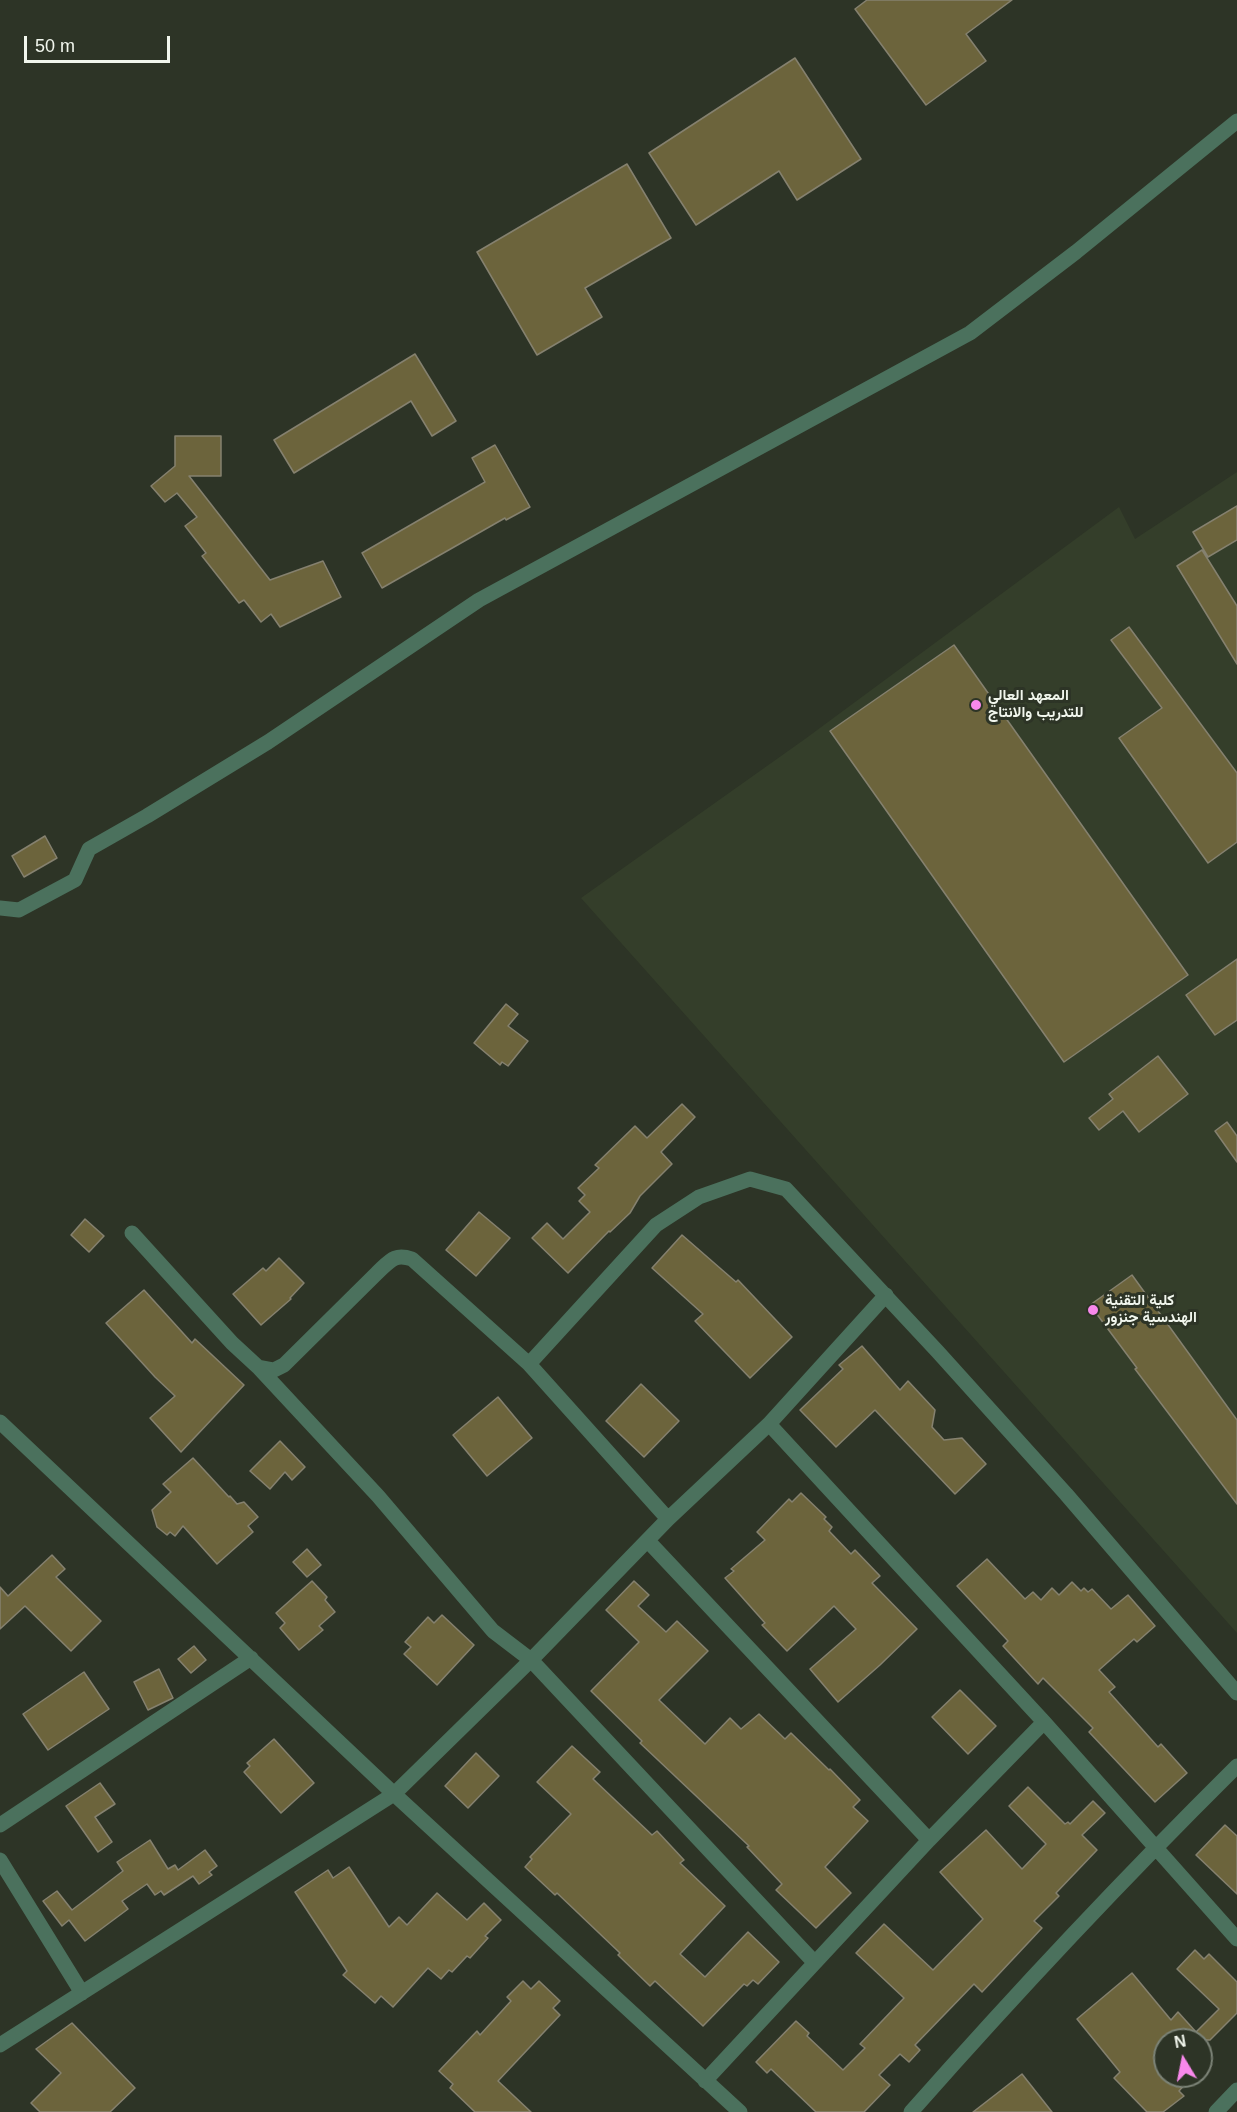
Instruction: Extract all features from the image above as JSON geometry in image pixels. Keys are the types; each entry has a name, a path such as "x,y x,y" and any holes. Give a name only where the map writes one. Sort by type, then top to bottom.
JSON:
{"street":[{"path":"0,908 20,910 75,880 89,849 267,742 479,600 970,333 1076,252 1237,121"},
{"path":"529,1364 656,1225 699,1197 750,1179 786,1189 886,1295 1066,1494 1237,1693"},
{"path":"132,1233 232,1343 258,1367 378,1496 493,1631 531,1660 814,1962"},
{"path":"258,1367 274,1370 284,1365 393,1259 402,1256 412,1259 529,1364 668,1519"},
{"path":"0,2045 394,1794 531,1660 668,1519 769,1424 886,1295"},
{"path":"0,1422 394,1794 740,2112"},
{"path":"769,1424 1044,1722 1237,1939"},
{"path":"648,1541 929,1840"},
{"path":"0,1825 251,1658"},
{"path":"705,2081 929,1840 1044,1722"},
{"path":"911,2112 1004,2007 1156,1846 1237,1766"},
{"path":"0,1860 82,1993"},
{"path":"1216,2112 1237,2090"}],"shaded area":[{"name":"كلية التقنية الهندسية جنزور","path":"1237,472 1237,1633 581,898 805,739 1119,507 1135,539"}],"building":[{"path":"867,0 1012,0 966,34 986,61 926,105 855,9"},
{"path":"795,58 861,159 797,200 779,171 696,225 649,153"},
{"path":"627,164 671,238 585,288 602,317 537,355 477,252"},
{"path":"415,354 456,421 432,436 411,401 294,473 274,440"},
{"path":"175,436 221,436 221,476 189,476 270,580 323,561 341,597 280,627 271,614 261,622 244,600 239,603 202,556 206,553 185,526 197,517 177,493 165,502 151,486 175,466"},
{"path":"495,445 530,507 506,520 505,518 382,588 362,553 485,482 472,458"},
{"path":"1237,506 1237,540 1208,557 1193,532"},
{"path":"1202,550 1237,606 1237,664 1177,566"},
{"path":"1129,627 1237,773 1237,842 1208,863 1119,738 1162,708 1111,640"},
{"path":"954,645 1188,975 1064,1062 830,731"},
{"path":"45,836 57,858 24,877 12,856"},
{"path":"1237,959 1237,1020 1215,1035 1186,995"},
{"path":"506,1004 518,1014 508,1026 528,1041 508,1066 502,1062 500,1065 474,1043"},
{"path":"1158,1056 1188,1094 1139,1132 1123,1111 1099,1130 1089,1118 1113,1099 1109,1094"},
{"path":"682,1104 695,1117 661,1152 672,1164 640,1196 630,1213 568,1273 532,1238 547,1223 563,1239 590,1212 579,1201 585,1195 578,1188 599,1168 595,1165 635,1126 647,1138"},
{"path":"1227,1122 1237,1136 1237,1162 1215,1131"},
{"path":"479,1212 510,1238 476,1276 446,1250"},
{"path":"85,1219 104,1236 89,1252 71,1235"},
{"path":"682,1235 736,1282 738,1280 792,1337 750,1378 695,1321 703,1314 652,1268"},
{"path":"279,1258 304,1283 291,1299 261,1325 233,1294 263,1268 266,1271"},
{"path":"1132,1275 1237,1420 1237,1504 1135,1369 1137,1368 1090,1305"},
{"path":"144,1290 192,1343 195,1339 244,1385 181,1452 150,1418 175,1396 106,1323"},
{"path":"862,1346 900,1390 908,1381 935,1410 932,1427 944,1440 962,1438 986,1464 955,1494 875,1410 836,1447 800,1410 843,1369 839,1365"},
{"path":"641,1384 679,1421 644,1457 606,1421"},
{"path":"498,1397 532,1438 487,1476 453,1435"},
{"path":"280,1441 305,1467 292,1480 285,1472 270,1489 250,1471"},
{"path":"193,1458 229,1497 237,1504 244,1502 258,1517 248,1526 253,1532 217,1564 183,1526 175,1536 170,1532 167,1535 157,1527 152,1510 171,1492 163,1484"},
{"path":"801,1493 826,1517 824,1519 832,1527 829,1531 851,1554 855,1550 880,1576 872,1583 917,1629 838,1702 810,1669 856,1629 834,1606 787,1651 762,1625 765,1623 725,1578 734,1571 731,1569 765,1540 757,1532 789,1499 792,1502"},
{"path":"307,1549 321,1565 307,1577 293,1562"},
{"path":"52,1555 65,1569 56,1577 101,1621 71,1651 25,1606 0,1629 0,1587 8,1596"},
{"path":"987,1559 1025,1599 1033,1592 1041,1600 1052,1588 1059,1595 1072,1582 1081,1591 1084,1588 1088,1592 1092,1589 1111,1609 1128,1595 1155,1626 1137,1642 1134,1639 1099,1670 1115,1687 1109,1692 1158,1747 1161,1744 1187,1773 1155,1802 1089,1732 1093,1728 1043,1678 1038,1684 1003,1646 1008,1641 957,1586"},
{"path":"312,1581 327,1597 325,1600 335,1612 319,1626 323,1630 299,1650 280,1628 285,1623 276,1613"},
{"path":"634,1581 649,1595 638,1606 666,1632 677,1621 708,1651 659,1700 705,1744 730,1718 741,1729 759,1714 785,1739 791,1733 860,1800 853,1807 868,1821 825,1867 851,1893 816,1928 776,1890 782,1884 747,1847 749,1846 640,1743 642,1741 591,1691 639,1642 606,1610"},
{"path":"442,1615 474,1645 437,1685 404,1654 411,1647 405,1642 428,1617 434,1623"},
{"path":"194,1646 206,1660 191,1673 178,1659"},
{"path":"159,1669 173,1698 148,1710 134,1682"},
{"path":"84,1672 109,1709 48,1750 23,1714"},
{"path":"960,1690 996,1726 968,1754 932,1717"},
{"path":"274,1739 314,1783 281,1813 244,1772 250,1766 247,1763"},
{"path":"572,1746 600,1772 593,1779 652,1835 657,1831 684,1860 680,1863 725,1906 680,1954 705,1977 748,1932 779,1962 758,1984 753,1980 747,1986 744,1984 703,2026 655,1981 650,1986 618,1955 620,1953 557,1893 555,1895 525,1867 532,1859 530,1857 571,1814 537,1782"},
{"path":"476,1753 499,1776 468,1808 445,1786"},
{"path":"100,1783 115,1804 95,1817 112,1842 98,1852 66,1806"},
{"path":"1028,1787 1065,1824 1068,1822 1070,1824 1093,1801 1105,1813 1082,1835 1097,1850 1056,1893 1059,1896 1034,1921 1042,1928 982,1992 974,1984 915,2045 920,2050 909,2062 900,2054 879,2075 890,2085 864,2112 816,2112 771,2069 767,2073 756,2062 796,2021 809,2033 807,2036 843,2070 865,2048 860,2044 904,1998 856,1953 884,1924 933,1970 983,1919 940,1872 986,1830 1022,1869 1046,1844 1009,1806"},
{"path":"1225,1825 1237,1836 1237,1894 1196,1855"},
{"path":"150,1840 168,1869 175,1865 178,1870 205,1850 217,1866 209,1872 212,1875 199,1884 193,1876 164,1895 161,1891 155,1895 147,1884 122,1901 128,1909 85,1941 69,1920 62,1926 43,1901 57,1891 72,1910 123,1871 117,1862"},
{"path":"349,1867 389,1927 399,1917 407,1925 437,1893 467,1920 484,1903 501,1920 485,1936 488,1938 470,1958 467,1956 452,1972 449,1970 441,1979 428,1968 393,2007 381,1996 375,2003 343,1975 347,1971 295,1892 328,1870 333,1878"},
{"path":"1195,1950 1204,1959 1209,1954 1237,1982 1237,2013 1213,2037 1213,2028 1200,2028 1219,2009 1177,1969"},
{"path":"1132,1973 1171,2020 1178,2012 1192,2028 1153,2028 1153,2088 1182,2088 1179,2091 1184,2096 1163,2112 1147,2112 1114,2078 1120,2072 1077,2019"},
{"path":"523,1981 531,1989 539,1981 560,2001 553,2008 560,2015 498,2081 531,2112 475,2112 450,2088 453,2084 439,2071 477,2031 480,2035 511,2001 507,1997"},
{"path":"72,2023 135,2088 110,2112 40,2112 31,2103 61,2073 36,2049"},
{"path":"1022,2074 1052,2112 973,2112"}],"place":[{"name":"المعهد العالي للتدريب والانتاج","path":"976,705"},
{"name":"كلية التقنية الهندسية جنزور","path":"1093,1310"}]}
